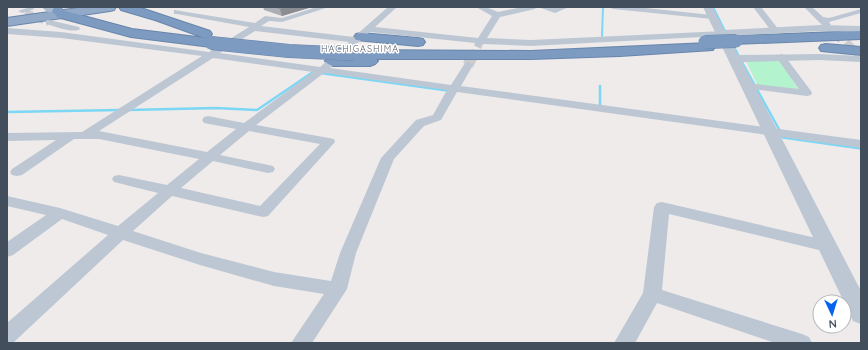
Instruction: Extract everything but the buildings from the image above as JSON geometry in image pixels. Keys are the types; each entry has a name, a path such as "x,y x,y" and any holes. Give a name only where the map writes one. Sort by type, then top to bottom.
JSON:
{"highway":[{"path":"7,18 26,11 56,11 110,7"},
{"path":"125,7 139,9 195,31 215,46"},
{"path":"91,8 85,13 86,18 110,28"},
{"path":"7,22 56,11 110,28 154,36 215,46 290,51 359,43 512,52 672,44 737,47 797,47 860,54"},
{"path":"737,47 861,35"},
{"path":"737,47 861,40"},
{"path":"359,43 446,56 622,55 707,45"},
{"path":"323,69 470,62 534,56"}],"street":[{"path":"17,172 124,110 215,46 255,27 268,18 282,20 326,7"},
{"path":"7,336 121,232 170,190 245,127 359,43 393,7"},
{"path":"480,7 497,15 532,7"},
{"path":"542,7 555,11 565,7"},
{"path":"613,7 710,12 721,33 737,47 781,57 860,54"},
{"path":"757,7 776,30"},
{"path":"808,7 833,31"},
{"path":"821,19 829,20 861,11"},
{"path":"177,12 255,27 359,43 556,42 820,28 833,31 861,29"},
{"path":"480,42 497,15"},
{"path":"49,22 76,29 61,35"},
{"path":"7,31 215,46 323,69 453,90 593,107 861,144"},
{"path":"737,47 748,86 861,314"},
{"path":"748,86 807,93 781,57"},
{"path":"301,343 338,289 348,253 388,158 420,123 437,117 468,65"},
{"path":"119,179 264,212 329,142 208,120"},
{"path":"7,137 79,135 124,139 268,169"},
{"path":"7,201 60,212 200,259 274,280 338,289"},
{"path":"624,343 652,294 662,207 827,246"},
{"path":"7,251 60,212"},
{"path":"652,294 802,343"}],"green space":[{"path":"775,59 781,61 799,90 758,86 746,61"}],"waterway":[{"path":"602,36 603,7"},
{"path":"713,7 726,33"},
{"path":"732,43 740,58"},
{"path":"739,57 780,131"},
{"path":"128,110 216,108 257,110 313,72 451,91"},
{"path":"600,86 600,109"},
{"path":"7,112 120,110"},
{"path":"779,130 783,137 861,148"}],"tunnel":[{"path":"25,13 49,22"},
{"path":"835,32 857,55"},
{"path":"472,58 479,44"},
{"path":"468,65 472,57"}],"district":[{"name":"HACHIGASHIMA","path":"360,49"}]}
